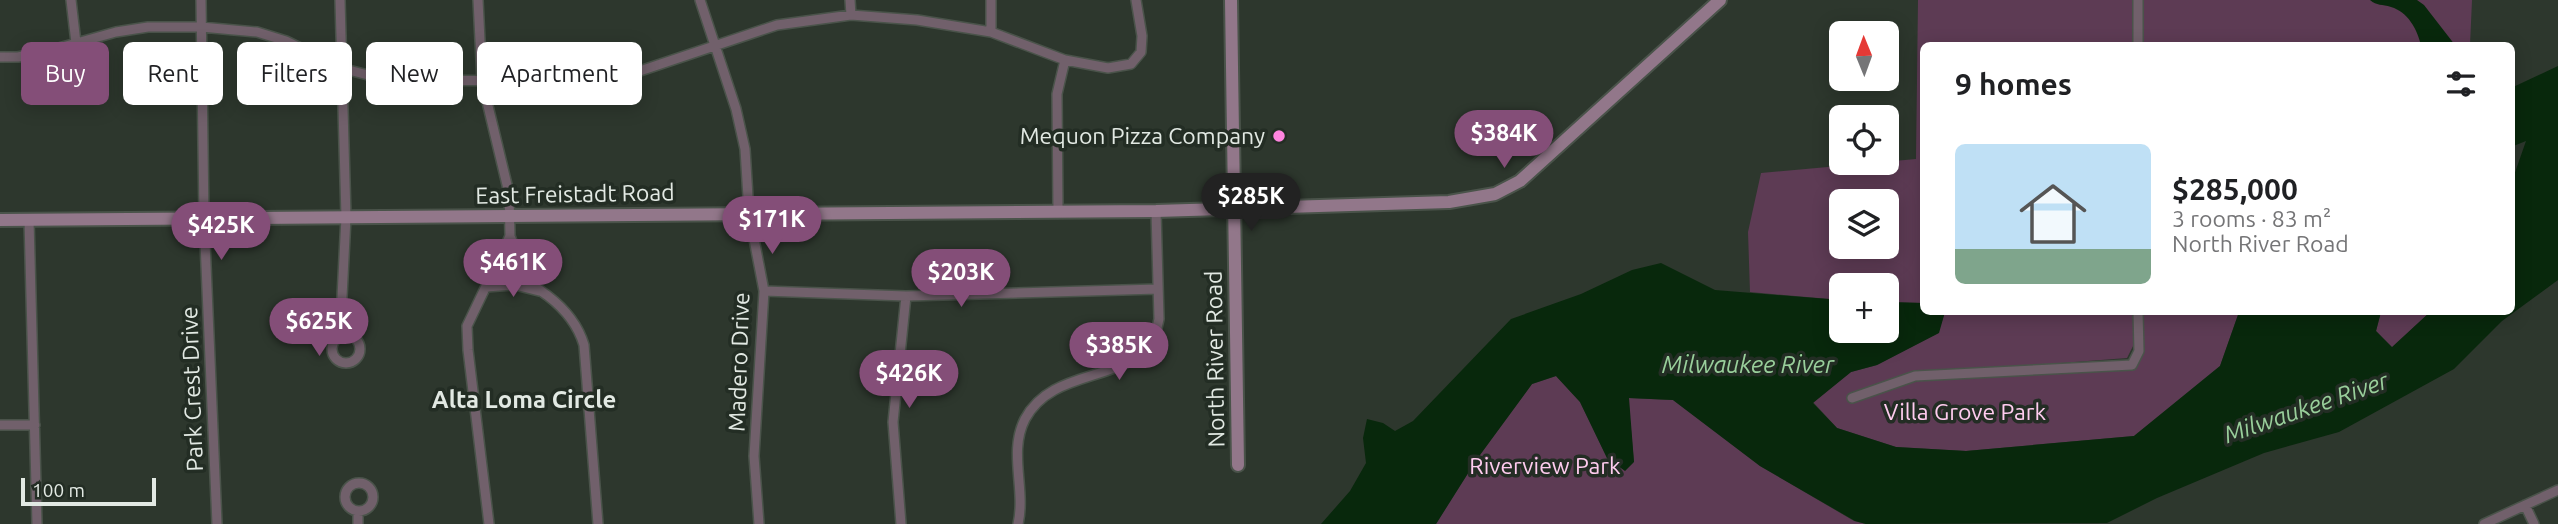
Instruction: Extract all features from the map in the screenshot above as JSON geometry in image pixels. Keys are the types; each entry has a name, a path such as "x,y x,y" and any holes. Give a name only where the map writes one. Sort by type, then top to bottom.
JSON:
{"street":[{"path":"71,0 76,42"},
{"name":"Park Crest Drive","path":"201,0 204,218 217,524"},
{"path":"340,0 341,42"},
{"path":"478,0 480,42"},
{"name":"Madero Drive","path":"700,0 736,109 745,149 749,213 764,291 754,456 759,524"},
{"path":"850,0 851,15"},
{"path":"991,0 991,32"},
{"path":"642,70 777,25 851,15 917,20 991,32 1065,60 1099,68 1119,67 1130,64 1141,52 1143,45 1136,0"},
{"name":"North River Road","path":"1231,0 1238,465"},
{"name":"East Freistadt Road","path":"0,220 1156,211 1449,202 1495,194 1520,181 1720,0"},
{"path":"2138,0 2138,42"},
{"path":"80,42 148,27 201,27 267,35 288,42"},
{"path":"0,57 21,56"},
{"path":"1058,211 1057,94 1065,60"},
{"path":"352,71 387,80 477,81"},
{"path":"340,337 346,217 342,105"},
{"path":"488,105 509,193 510,236 528,278 568,315 579,331 584,345 597,524"},
{"path":"1018,524 1016,456 1020,430 1034,405 1073,380 1116,367 1143,354 1156,334 1159,319 1156,211"},
{"path":"29,220 37,524"},
{"path":"489,524 467,326 510,236"},
{"path":"486,287 515,285 541,291"},
{"path":"764,291 906,296 1157,289"},
{"path":"901,524 893,422 906,296"},
{"path":"1852,398 1915,376 2132,365 2139,351 2138,315"},
{"path":"0,425 35,425"},
{"path":"2484,524 2558,490"},
{"path":"2525,505 2534,524"},
{"path":"358,511 358,524"}],"green space":[{"path":"1918,0 2132,0 2132,42 1920,42 1920,303 1899,302 1899,273 1829,273 1829,299 1750,292 1748,232 1761,173 1829,167 1829,175 1899,175 1899,161 1916,159"},
{"path":"2138,0 2472,0 2470,42 2138,42"},
{"name":"Villa Grove Park","path":"1944,315 2133,315 2134,344 2127,358 1903,375 2132,365 2139,351 2138,315 2238,315 2220,366 2134,436 1966,451 1896,447 1837,428 1813,402 1851,372 1877,365 1938,333"},
{"path":"2380,315 2427,315 2392,348 2376,331"},
{"name":"Riverview Park","path":"1556,376 1580,402 1607,458 1634,462 1628,398 1673,400 1760,466 1854,521 1866,524 1436,524 1477,459 1532,384"}],"water":[{"path":"2370,0 2417,0 2453,42 2420,42 2407,17 2397,9"},
{"name":"Milwaukee River","path":"2558,66 2558,280 2515,311 2515,173 2526,141 2515,145 2515,86"},
{"name":"Milwaukee River","path":"1661,263 1715,290 1829,299 1829,343 1899,343 1899,302 1920,303 1920,315 1944,315 1939,333 1877,365 1851,372 1813,403 1837,428 1896,447 1966,451 2134,436 2220,366 2238,315 2380,315 2376,331 2392,347 2427,315 2510,315 2454,369 2339,432 2264,453 2157,498 2107,523 1866,524 1855,521 1760,466 1673,400 1629,398 1634,462 1625,471 1607,458 1580,402 1556,376 1532,384 1477,459 1436,524 1321,524 1350,491 1366,463 1363,438 1367,419 1383,423 1395,431 1413,421 1511,319 1581,294 1632,270"}],"place":[{"name":"Mequon Pizza Company","path":"1279,136"}],"district":[{"name":"Alta Loma Circle","path":"524,400"}]}
